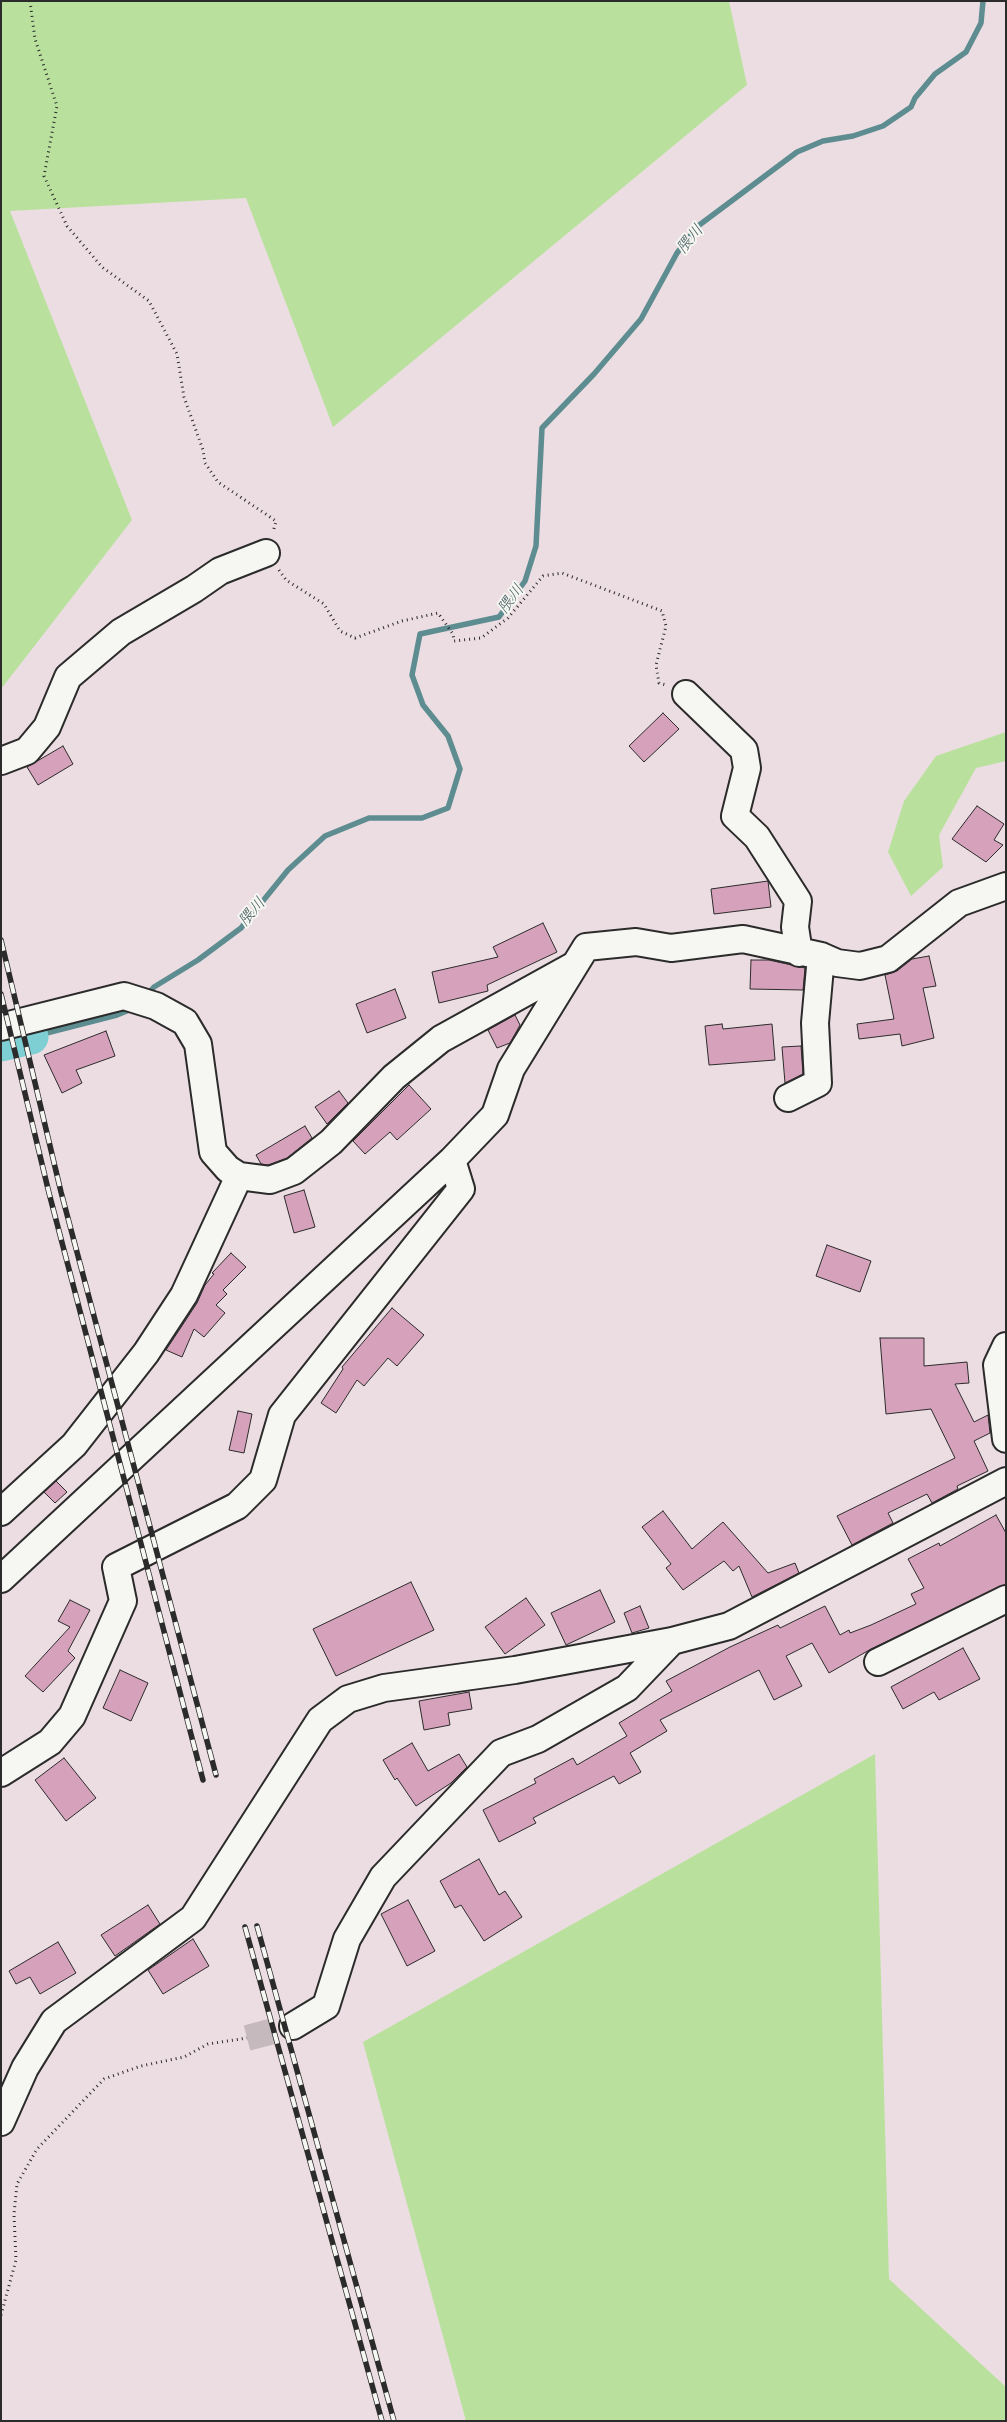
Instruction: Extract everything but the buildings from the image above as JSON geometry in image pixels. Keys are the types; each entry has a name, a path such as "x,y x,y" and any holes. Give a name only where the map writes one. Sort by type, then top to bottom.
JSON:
{"street":[{"path":"1,762 27,751 47,727 68,676 120,632 194,589 220,571 266,553"},
{"path":"686,694 744,750 747,768 735,816 757,837 798,901 795,927 810,955 818,1083 788,1098"},
{"path":"1,1579 452,1160 495,1115 511,1069 586,947 636,942 671,948 742,938 837,963 860,966 888,959 959,903 1006,886"},
{"path":"1,1027 124,996 156,1006 185,1022 198,1044 212,1152 239,1176 270,1180 294,1171 331,1142 394,1077 441,1039 573,966"},
{"path":"1,1773 50,1742 72,1716 123,1601 116,1567 237,1506 263,1480 282,1415 461,1189 452,1160"},
{"path":"1,1512 74,1445 146,1353 184,1295 239,1176"},
{"path":"1006,1346 997,1365 1006,1439"},
{"path":"1,2122 25,2068 54,2021 193,1918 320,1720 348,1699 384,1688 515,1670 672,1641 729,1626 1006,1482"},
{"path":"878,1662 1006,1599"},
{"path":"292,2026 326,2006 347,1940 383,1877 502,1752 538,1739 628,1688 672,1641"}],"path":[{"path":"30,1 35,39 57,106 44,176 67,226 102,267 149,301 165,327 177,354 184,397 203,450 205,462 218,482 276,521 266,553 286,580 324,604 340,630 355,638 402,621 438,613 454,634 454,641 481,638 508,618 543,576 562,573 662,611 666,626 656,665 659,683 686,694"},
{"path":"1,2315 16,2260 14,2214 17,2184 36,2149 104,2079 140,2066 184,2057 208,2044 247,2038"}],"green space":[{"path":"1,1 729,1 747,85 333,427 246,198 10,211 132,520 1,689"},
{"path":"1006,732 1006,761 976,768 939,835 943,867 911,896 888,852 904,801 936,756"},
{"path":"875,1754 889,2279 1006,2387 1006,2421 466,2421 363,2042"}],"waterway":[{"name":"隈川","path":"146,996 154,987 198,960 241,928 288,870 325,836 369,818 422,818 448,808 460,769 448,736 423,705 412,675 420,634 499,617 525,581 536,546 542,428 594,374 641,319 677,253 698,226 797,152 823,141 853,136 883,126 911,107 915,98 935,74 966,52 981,23 983,1"},
{"name":"隈川","path":"31,1037 117,1015 134,1008"},
{"name":"隈川","path":"1,1044 31,1037"}],"tunnel":[{"path":"247,2038 293,2026"}],"railway":[{"path":"1,940 61,1192 216,1775"},
{"path":"1,994 49,1193 203,1780"},
{"path":"257,1926 394,2421"},
{"path":"245,1927 382,2421"}]}
